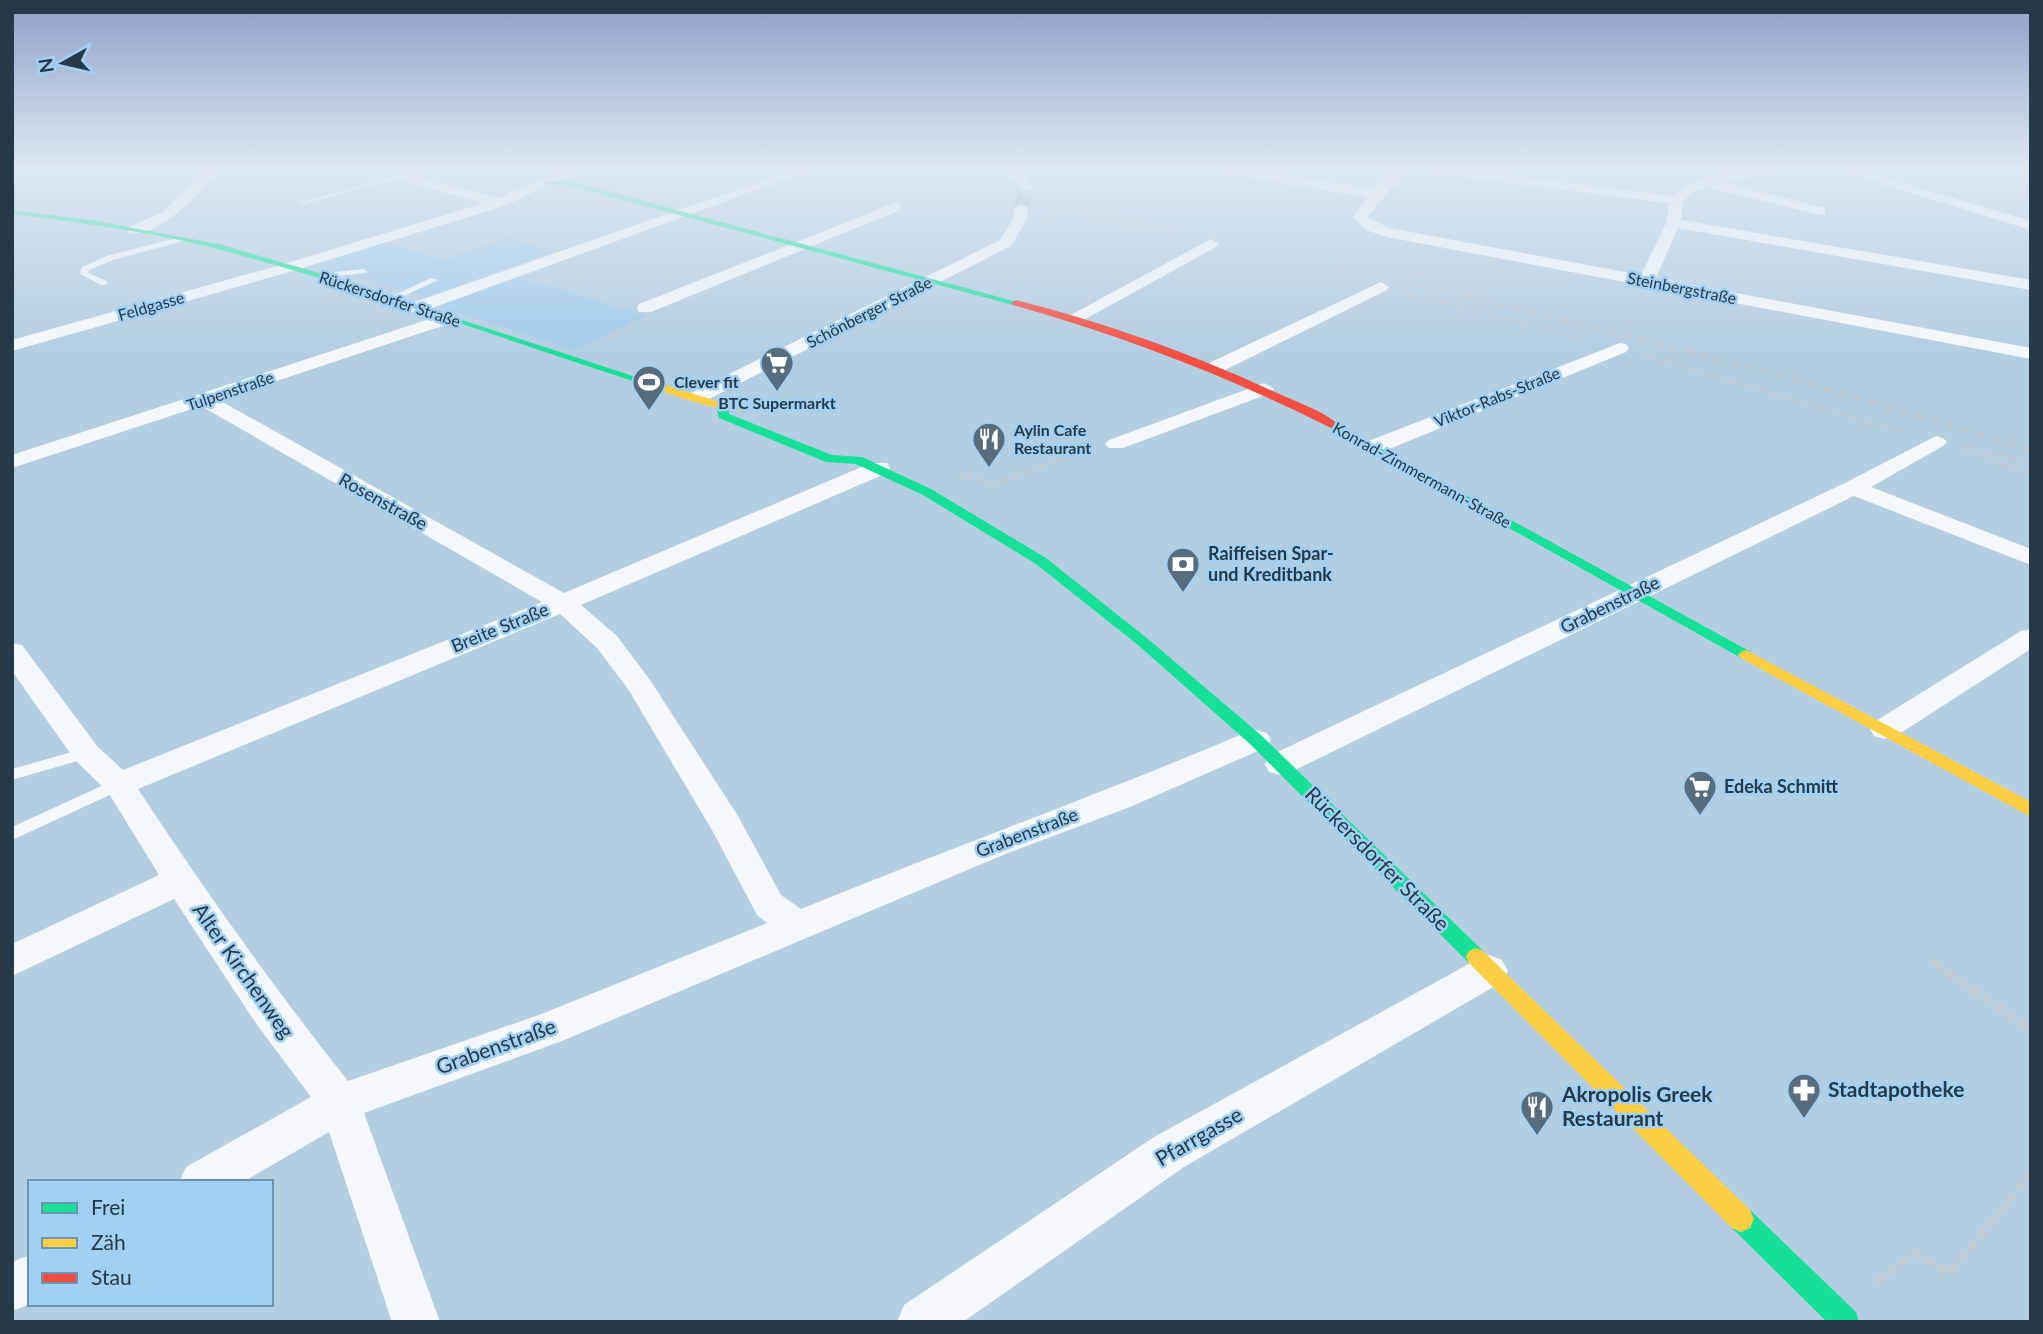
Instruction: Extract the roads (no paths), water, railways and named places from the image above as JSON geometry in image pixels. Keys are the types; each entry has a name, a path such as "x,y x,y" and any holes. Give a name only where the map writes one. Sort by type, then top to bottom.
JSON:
{"main road":[{"name":"Rückersdorfer Straße","path":"42,233 50,231"},
{"name":"Rückersdorfer Straße","path":"140,231 319,275 722,406 744,407 756,412"},
{"name":"Konrad-Zimmermann-Straße","path":"755,231 1074,318 1214,368 1264,389 1374,446 1632,594 2031,810"},
{"name":"Rückersdorfer Straße","path":"722,406 723,416 830,459 868,464 927,492 1041,561 1143,642 1268,752 1836,1319"},
{"name":"Rückersdorfer Straße","path":"838,443 850,447 868,464"}],"street":[{"name":"Feldgasse","path":"12,346 407,231"},
{"path":"415,308 629,231"},
{"path":"645,308 834,231"},
{"name":"Schönberger Straße","path":"698,397 1006,243 1013,231"},
{"name":"Steinbergstraße","path":"1388,231 2031,354"},
{"path":"1646,281 1669,231"},
{"path":"1721,231 2031,285"},
{"path":"1074,318 1211,244"},
{"path":"1214,368 1381,287"},
{"name":"Tulpenstraße","path":"12,462 204,401 448,318"},
{"name":"Viktor-Rabs-Straße","path":"1374,446 1619,348"},
{"path":"1116,444 1264,389"},
{"name":"Rosenstraße","path":"204,401 563,603"},
{"name":"Grabenstraße","path":"205,1180 340,1103 548,1029 991,846 1119,799 1268,752 1632,594 1853,488 1936,442"},
{"name":"Breite Straße","path":"119,784 563,603 868,464"},
{"path":"1853,488 2031,558"},
{"path":"563,603 607,642 640,686 726,825 769,905 798,926"},
{"path":"1885,729 2031,637"},
{"name":"Alter Kirchenweg","path":"12,651 86,753 119,784 180,880 269,1010 340,1103 416,1322"},
{"path":"12,961 180,880"},
{"name":"Pfarrgasse","path":"921,1322 1169,1152 1489,971"},
{"path":"12,1288 28,1279"}],"lane":[{"path":"104,283 83,274 85,270 110,258 180,239"},
{"path":"319,275 363,271"},
{"path":"390,299 424,283 403,281"},
{"path":"12,775 86,753"},
{"path":"12,834 119,784"}],"railway":[{"path":"1182,231 1475,297"},
{"path":"1467,296 1788,377 2031,450"}],"place":[{"name":"BTC Supermarkt","path":"777,393"},
{"name":"Clever fit","path":"649,412"},
{"name":"Aylin Cafe Restaurant","path":"989,469"},
{"name":"Raiffeisen Spar- und Kreditbank","path":"1183,594"},
{"name":"Edeka Schmitt","path":"1700,817"},
{"name":"Stadtapotheke","path":"1804,1120"},
{"name":"Akropolis Greek Restaurant","path":"1537,1137"}]}
